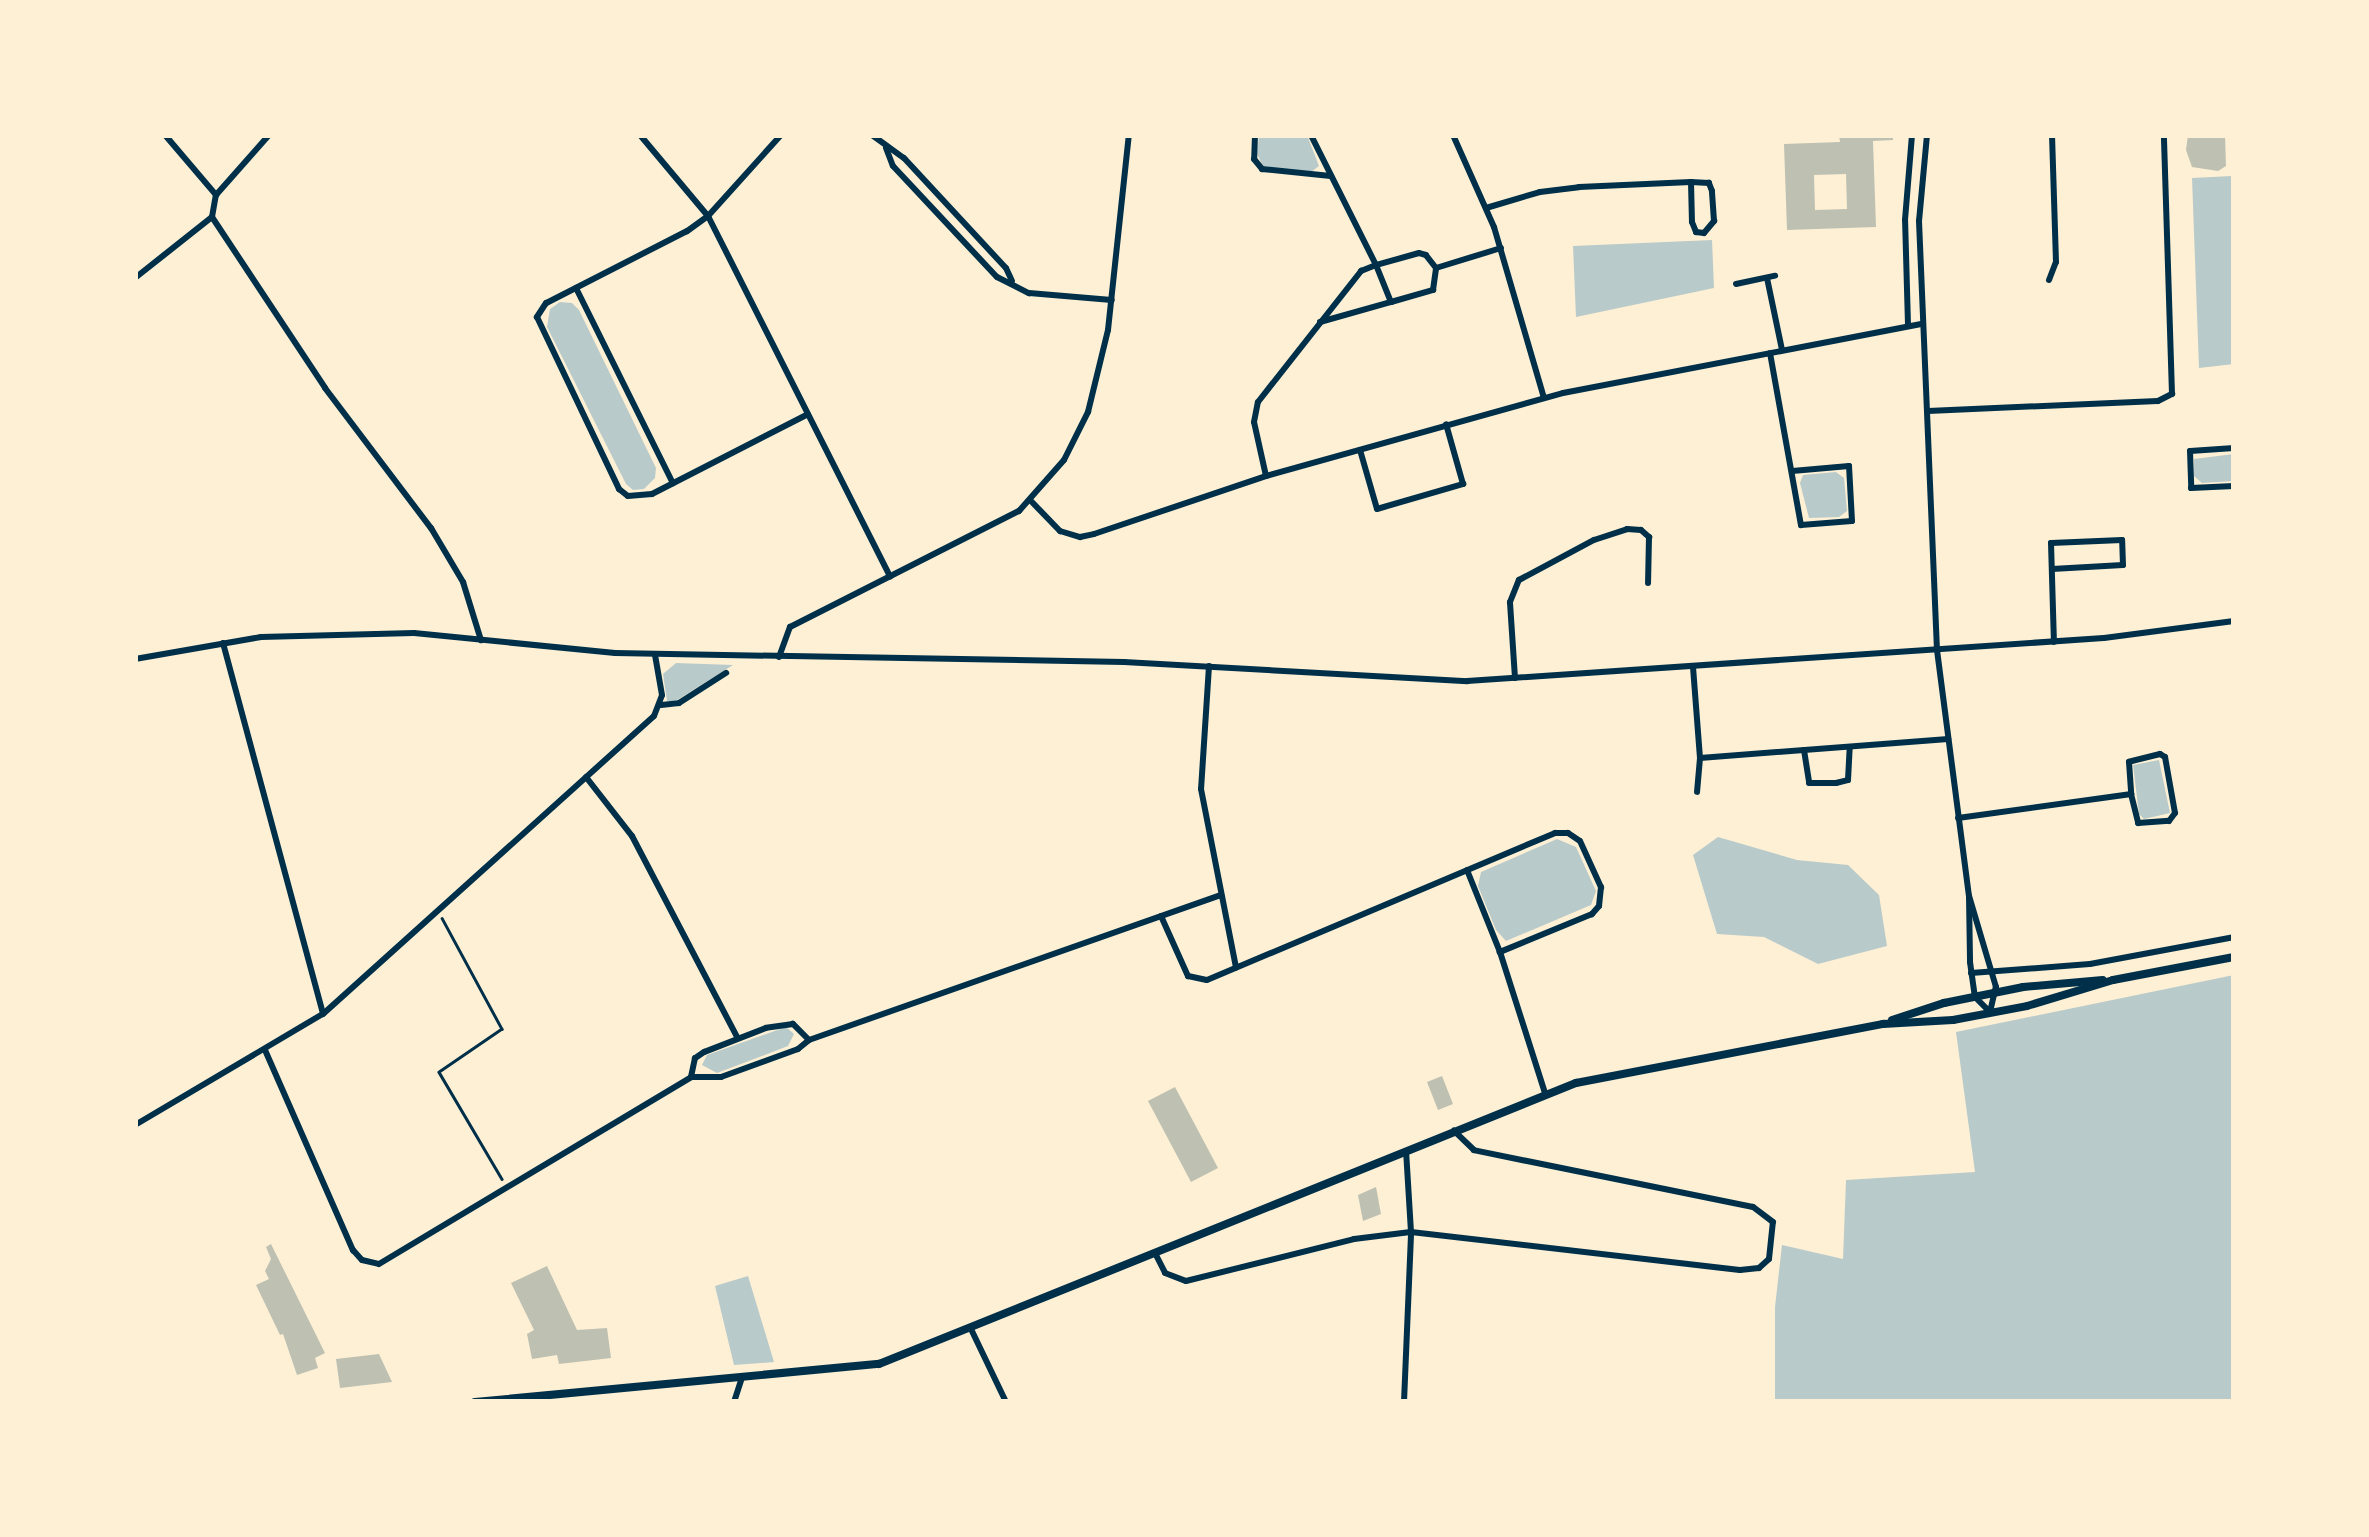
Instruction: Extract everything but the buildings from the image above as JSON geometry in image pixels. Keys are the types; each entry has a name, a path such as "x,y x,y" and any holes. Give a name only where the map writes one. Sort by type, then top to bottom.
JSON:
{"main road":[{"path":"1883,1024 1953,1020 2113,980 2234,956"},
{"path":"475,1402 879,1364 1545,1093 1883,1024 1975,997 2057,982 2113,980"}],"street":[{"path":"165,135 216,195"},
{"path":"135,278 212,217 216,195 269,135"},
{"path":"640,135 708,216 890,576"},
{"path":"780,135 708,216 688,232 546,303 537,317 619,489 628,496 644,496 673,483 808,414"},
{"path":"872,135 904,158 1006,268 1012,282"},
{"path":"779,656 790,626 1030,501 1064,460 1088,412 1112,300 1129,135"},
{"path":"1255,135 1254,159 1262,170 1331,176"},
{"path":"1311,135 1391,302"},
{"path":"1453,135 1501,248 1544,398"},
{"path":"1908,325 1904,220 1912,135"},
{"path":"1927,135 1919,221 1936,650 1969,896 1975,997 1990,1012 1996,993 1992,970 1969,896"},
{"path":"2049,280 2056,262 2052,135"},
{"path":"1928,411 2158,401 2172,394 2164,135"},
{"path":"886,148 894,166 997,277 1030,293 1112,300"},
{"path":"1486,208 1540,192 1579,187 1691,182 1709,182 1714,222 1704,234 1696,232 1692,222 1691,182"},
{"path":"212,217 325,388 432,528 464,582 481,640"},
{"path":"1904,220 1919,221"},
{"path":"1436,268 1501,248"},
{"path":"1266,476 1254,412 1361,270 1419,253 1436,268"},
{"path":"1319,322 1433,290 1436,268"},
{"path":"1736,284 1772,277 1782,350"},
{"path":"576,288 673,483"},
{"path":"1030,501 1050,524 1080,536 1266,476 1544,398 1922,324"},
{"path":"1770,353 1802,525 1852,521 1849,466 1792,471"},
{"path":"1360,450 1377,508 1463,484 1446,424"},
{"path":"2234,448 2190,451 2191,488 2234,486"},
{"path":"1515,678 1510,602 1518,580 1594,540 1626,529 1641,530 1649,536 1648,583"},
{"path":"2052,569 2123,566 2122,540 2051,542 2054,642"},
{"path":"135,660 261,637 414,632 655,655 1209,666 1467,681 2054,642 2168,632 2234,621"},
{"path":"222,643 323,1014"},
{"path":"655,655 661,705"},
{"path":"1209,666 1200,790 1236,968"},
{"path":"1692,667 1700,758 1698,792"},
{"path":"135,1125 323,1014 661,705 680,703 726,674"},
{"path":"1700,758 1948,739"},
{"path":"1804,750 1809,782 1836,784 1848,780 1850,747"},
{"path":"2160,754 2165,757 2174,818 2138,823 2131,794 2129,762 2160,754"},
{"path":"586,777 632,836 738,1037"},
{"path":"1958,818 2131,794"},
{"path":"1161,916 1188,976 1206,980 1554,833 1568,833 1580,841 1602,898 1592,914 1500,952"},
{"path":"1467,870 1500,952 1545,1093"},
{"path":"265,1050 353,1250 362,1260 388,1262 691,1078 722,1077 798,1049 809,1040 1220,895"},
{"path":"1972,973 2090,964 2234,937"},
{"path":"691,1078 695,1058 782,1022 793,1024 809,1040"},
{"path":"1155,1253 1165,1273 1186,1281 1354,1239 1410,1232 1740,1270 1759,1268 1769,1259 1773,1222 1753,1207 1474,1150 1464,1146 1453,1130"},
{"path":"1404,1402 1410,1232 1410,1176 1405,1150"},
{"path":"971,1329 1006,1402"},
{"path":"734,1402 742,1378"}],"path":[{"path":"438,911 502,1029 440,1072 508,1189"}],"shaded area":[{"path":"1259,135 1307,135 1319,166 1311,172 1263,166 1257,154"},
{"path":"2234,164 2234,364 2199,368 2192,178 2232,176"},
{"path":"1712,240 1714,288 1576,317 1573,246"},
{"path":"560,302 572,303 579,310 656,468 655,478 644,489 633,490 626,484 547,327 550,309"},
{"path":"2234,454 2234,481 2202,483 2194,476 2194,459"},
{"path":"1836,472 1844,478 1847,511 1839,517 1809,518 1800,483 1803,475"},
{"path":"676,663 733,665 674,702 667,701 663,674"},
{"path":"2159,760 2170,813 2144,819 2139,814 2133,765"},
{"path":"1718,837 1797,860 1848,865 1879,895 1887,946 1818,964 1764,937 1717,934 1693,855"},
{"path":"1557,839 1576,847 1596,891 1591,905 1506,941 1496,930 1478,886 1481,872"},
{"path":"2234,975 2234,1402 1775,1402 1775,1307 1782,1245 1843,1259 1846,1180 1975,1172 1956,1032"},
{"path":"786,1027 794,1034 788,1046 717,1073 702,1065 707,1055"},
{"path":"748,1276 774,1362 734,1365 715,1286"}]}
